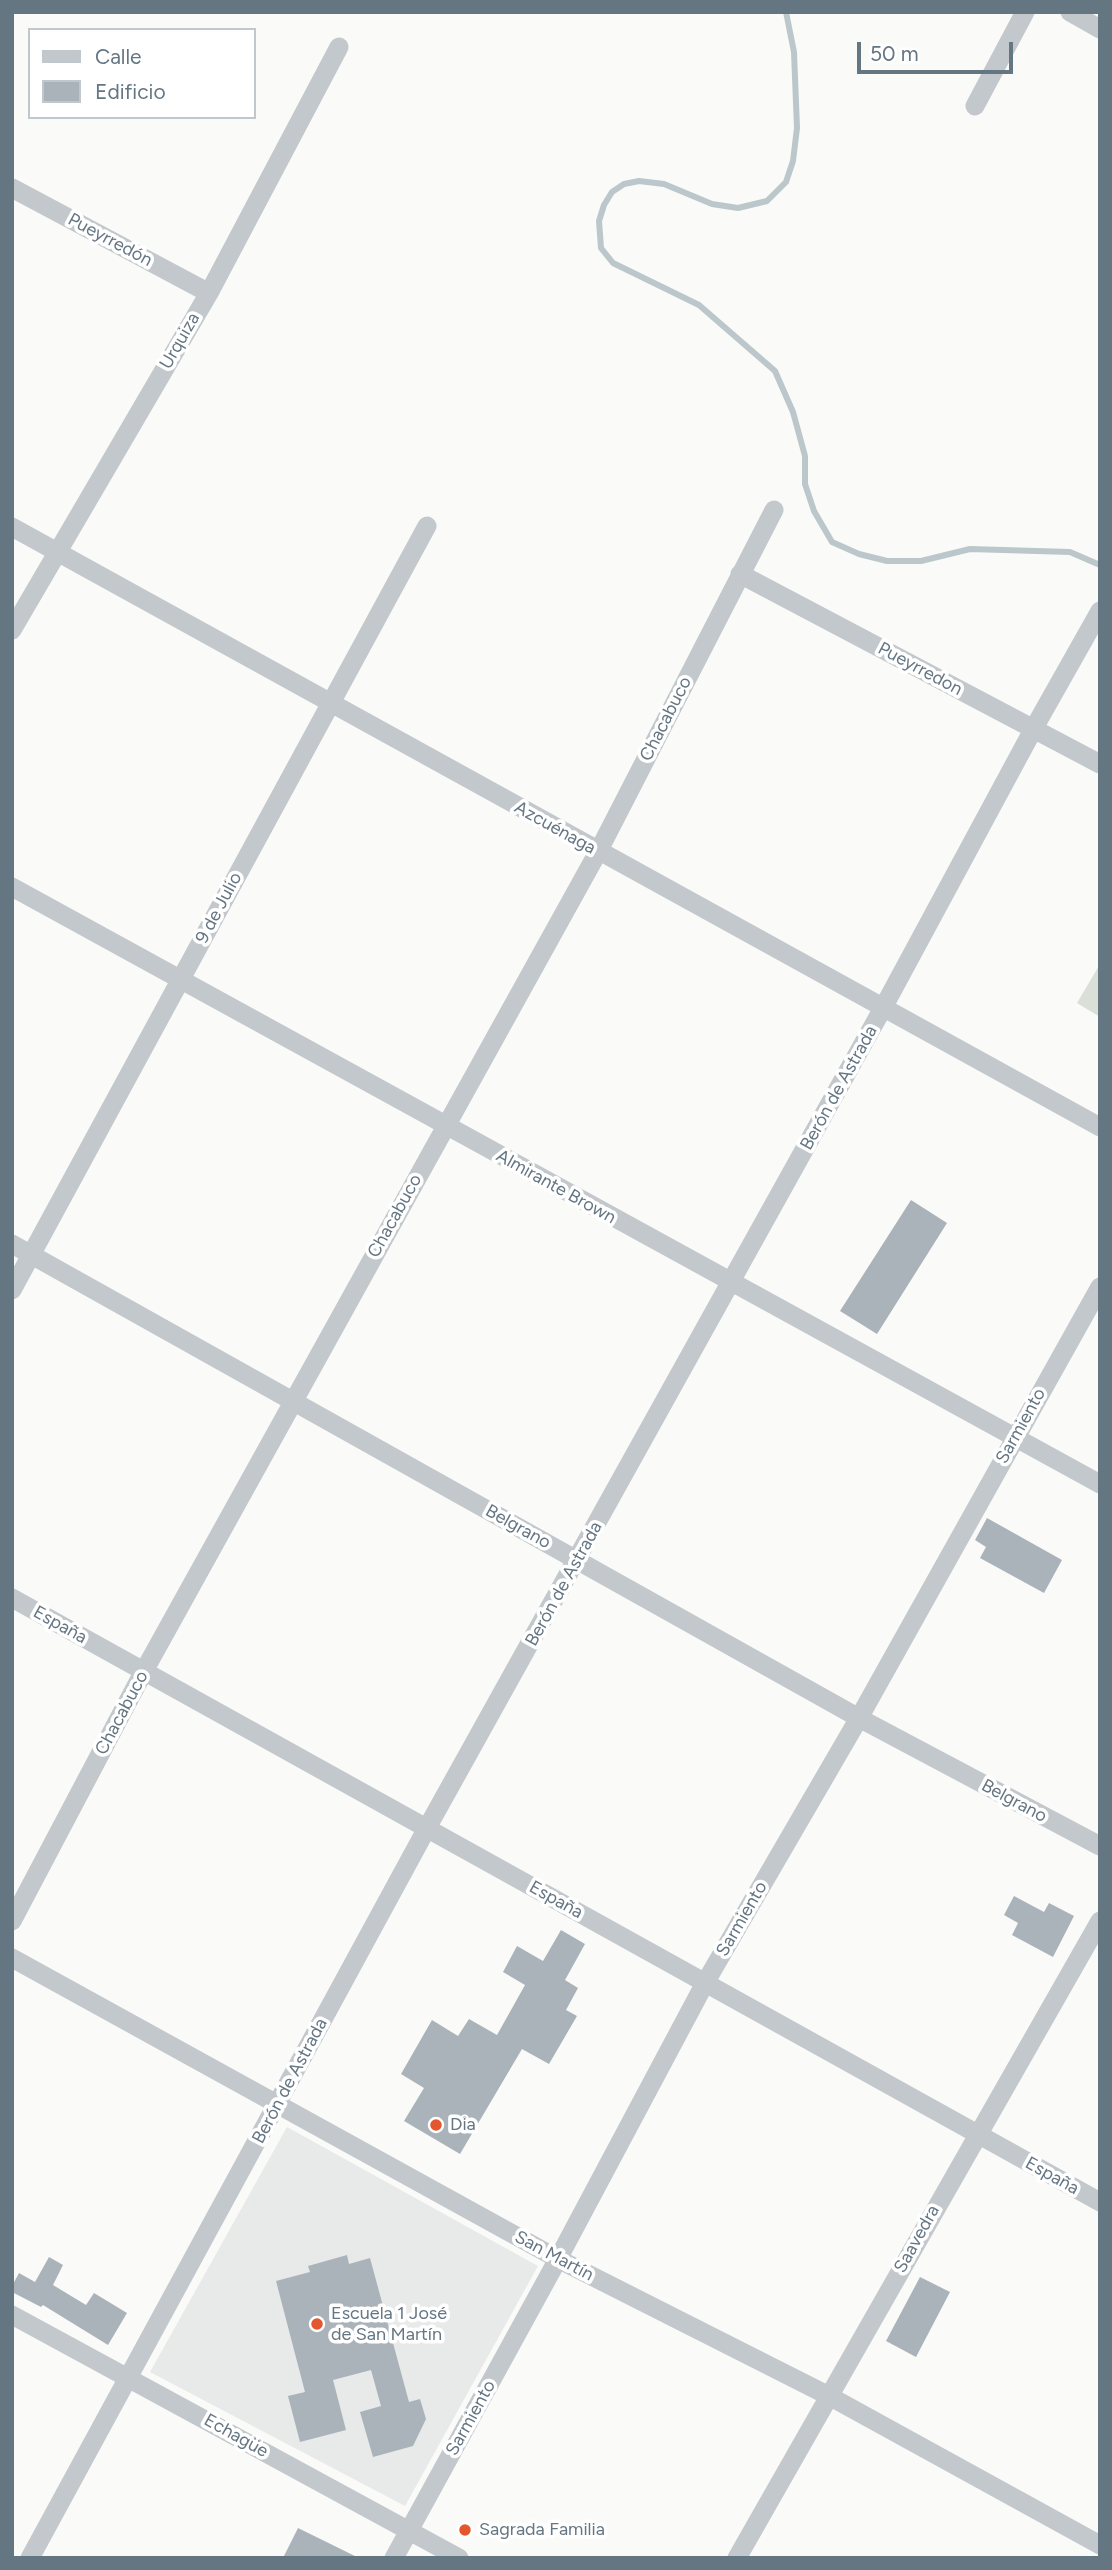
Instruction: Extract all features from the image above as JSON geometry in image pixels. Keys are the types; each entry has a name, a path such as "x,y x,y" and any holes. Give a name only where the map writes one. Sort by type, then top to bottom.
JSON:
{"street":[{"path":"975,106 1025,12"},
{"path":"1070,12 1100,29"},
{"name":"Urquiza","path":"12,630 209,293 339,47"},
{"name":"Pueyrredón","path":"12,188 209,293"},
{"name":"Chacabuco","path":"12,1921 144,1671 598,852 774,510"},
{"name":"9 de Julio","path":"12,1290 427,526"},
{"name":"Azcuénaga","path":"12,527 1100,1127"},
{"name":"Pueyrredon","path":"740,574 1100,764"},
{"name":"Berón de Astrada","path":"30,2558 427,1828 1097,617"},
{"name":"Almirante Brown","path":"12,887 1013,1439 1100,1484"},
{"name":"Belgrano","path":"12,1244 859,1718 1100,1846"},
{"name":"Sarmiento","path":"394,2558 705,1983 859,1718 1100,1287"},
{"name":"España","path":"12,1598 1100,2202"},
{"name":"Saavedra","path":"737,2558 976,2134 1100,1921"},
{"name":"San Martín","path":"12,1958 558,2259 829,2396 1100,2545"},
{"name":"Echagüe","path":"12,2315 459,2558"},
{"path":"1097,2558 1100,2553"}],"shaded area":[{"path":"1100,964 1100,1017 1077,1003"},
{"path":"287,2127 538,2266 405,2506 150,2372"}],"building":[{"path":"911,1200 947,1223 877,1334 840,1311"},
{"path":"987,1518 1062,1560 1044,1593 980,1558 986,1547 975,1540"},
{"path":"1014,1896 1044,1912 1049,1903 1074,1916 1053,1957 1012,1935 1018,1923 1004,1915"},
{"path":"561,1930 585,1944 565,1980 578,1988 566,2010 577,2016 549,2064 522,2049 460,2154 404,2121 424,2088 401,2074 432,2020 458,2036 469,2019 497,2035 525,1985 503,1972 517,1946 543,1961"},
{"path":"347,2255 349,2264 370,2258 409,2402 420,2399 426,2419 413,2446 373,2457 360,2412 381,2406 371,2370 333,2380 346,2430 300,2442 288,2396 305,2392 276,2281 310,2272 308,2266"},
{"path":"49,2257 63,2265 53,2285 86,2305 94,2293 127,2313 108,2345 43,2305 41,2307 12,2292 19,2273 35,2282"},
{"path":"920,2277 950,2292 916,2357 886,2341"},
{"path":"298,2528 359,2558 283,2558"}],"waterway":[{"path":"786,12 794,52 797,128 793,161 786,182 767,201 738,208 712,204 664,184 639,181 624,184 612,192 604,205 599,221 601,248 613,263 699,305 775,371 793,412 805,456 805,484 814,511 832,542 859,554 887,561 921,561 970,549 1070,552 1100,565"}],"place":[{"name":"Dia","path":"436,2125"},
{"name":"Escuela 1 José de San Martín","path":"317,2324"},
{"name":"Sagrada Familia","path":"465,2530"}]}
